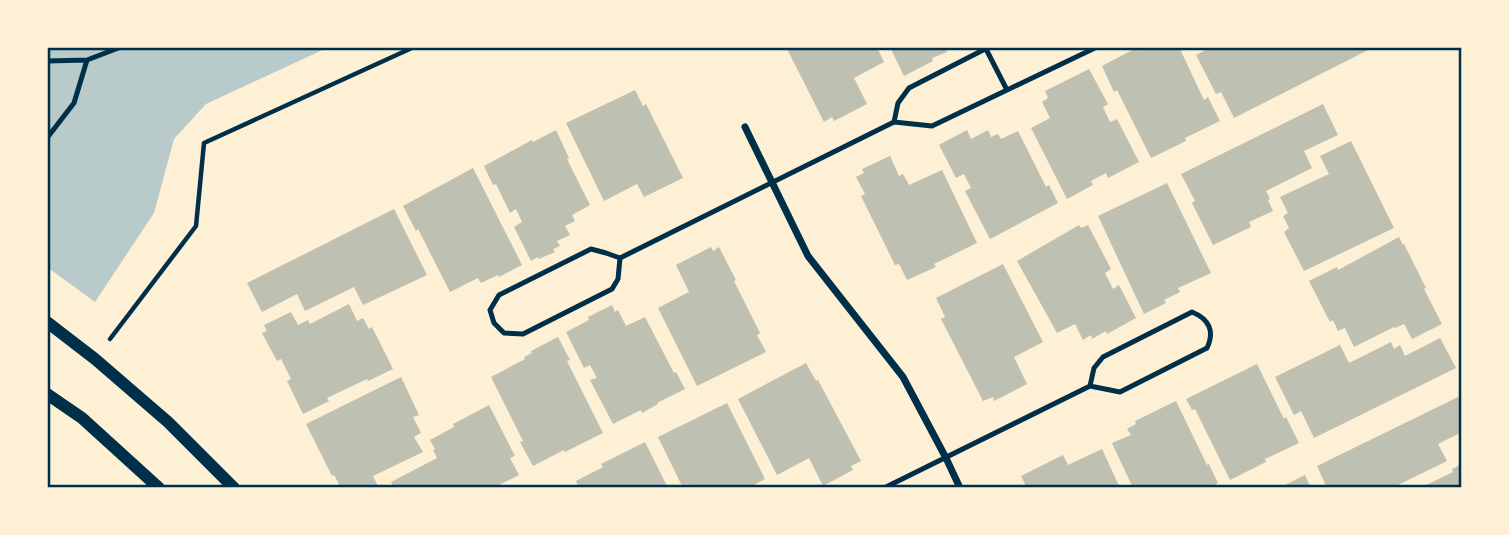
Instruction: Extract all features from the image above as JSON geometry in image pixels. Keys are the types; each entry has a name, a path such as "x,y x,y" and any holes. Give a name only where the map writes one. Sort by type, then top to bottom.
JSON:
{"street":[{"path":"745,127 808,256 903,377 960,488"},
{"path":"47,321 168,422 234,488"},
{"path":"47,394 82,418 159,488"}],"lane":[{"path":"47,61 87,60 121,47"},
{"path":"620,258 618,279 611,289 523,334 504,332 494,323 490,310 499,295 591,249 620,258 894,122 932,126 1097,47"},
{"path":"894,122 898,103 909,88 988,48 1007,90"},
{"path":"47,138 74,103 87,60"},
{"path":"884,488 1090,386 1120,392 1207,348 1212,338 1210,327 1202,316 1192,312 1103,357 1094,368 1090,386"}],"path":[{"path":"95,359 196,226 204,143 414,47"}],"shaded area":[{"path":"47,47 329,47 206,104 174,139 154,213 95,302 47,267"}],"building":[{"path":"786,47 877,47 884,62 854,78 867,104 834,121 832,117 824,122"},
{"path":"890,47 945,47 947,52 904,76"},
{"path":"1138,47 1141,51 1149,47 1179,47 1204,100 1208,97 1220,121 1151,158 1102,66"},
{"path":"1212,47 1374,47 1234,118 1221,92 1216,94 1196,55"},
{"path":"1089,69 1108,104 1103,107 1110,122 1117,119 1139,162 1108,178 1106,173 1091,181 1093,185 1067,199 1031,128 1050,118 1042,102 1048,98 1045,91"},
{"path":"635,90 643,106 646,104 683,178 644,197 637,184 604,201 566,123"},
{"path":"1323,104 1338,135 1304,151 1312,168 1266,191 1273,211 1249,222 1251,227 1213,245 1181,174"},
{"path":"556,130 590,205 572,215 575,221 565,226 570,235 557,241 560,246 553,249 555,252 531,261 514,227 522,222 516,209 510,213 484,166"},
{"path":"967,130 971,139 988,130 991,137 998,134 1001,139 1018,131 1046,187 1049,185 1058,203 990,239 965,191 971,188 964,174 956,178 939,145"},
{"path":"1351,141 1394,228 1304,271 1284,232 1289,228 1283,216 1288,213 1280,197 1329,174 1320,156"},
{"path":"890,156 899,176 903,174 909,185 942,170 977,243 907,280 899,264 895,265 861,196 865,194 856,177 864,173 862,169"},
{"path":"473,168 522,265 481,283 478,278 450,292 418,229 416,231 403,206"},
{"path":"1167,183 1211,273 1178,288 1180,292 1164,300 1166,303 1144,314 1098,216"},
{"path":"394,209 427,275 363,305 354,287 305,311 297,294 262,312 247,283"},
{"path":"1079,225 1081,228 1088,225 1111,269 1105,273 1113,289 1119,285 1136,318 1107,334 1106,331 1092,339 1091,335 1083,340 1075,324 1057,333 1017,261"},
{"path":"1399,237 1442,324 1412,339 1404,324 1354,347 1345,328 1338,331 1333,320 1330,322 1309,281 1337,267 1338,270"},
{"path":"711,247 713,251 719,247 760,333 757,335 766,352 697,386 658,308 689,292 676,265"},
{"path":"1003,264 1043,342 1014,357 1027,384 994,401 993,397 983,401 941,319 945,317 936,298"},
{"path":"349,304 357,321 363,318 369,329 372,327 393,369 327,398 329,401 303,414 287,381 291,379 281,359 277,361 262,333 267,331 264,325 291,312 298,325 308,320 310,324"},
{"path":"612,305 615,312 618,310 626,326 645,317 685,389 642,413 641,410 613,424 590,380 597,378 590,365 584,368 566,332"},
{"path":"558,337 603,433 533,466 491,377"},
{"path":"1440,338 1456,368 1314,438 1301,411 1294,415 1275,377 1340,345 1349,363 1391,342 1394,349 1400,345 1405,356"},
{"path":"806,363 816,381 818,380 861,461 851,466 853,470 823,486 809,458 777,475 738,399"},
{"path":"1257,364 1299,443 1230,480 1195,409 1192,410 1186,399"},
{"path":"401,377 419,415 413,417 421,433 414,437 423,452 373,476 379,488 341,488 334,475 332,476 306,424"},
{"path":"1458,397 1462,405 1462,432 1438,444 1447,461 1398,485 1400,488 1327,488 1317,466"},
{"path":"1176,401 1218,483 1209,488 1133,488 1112,443 1131,435 1127,429 1136,424 1135,421"},
{"path":"727,403 765,479 748,488 690,488 688,484 682,486 658,437"},
{"path":"489,405 515,456 510,458 519,475 493,488 394,488 391,482 437,458 430,440"},
{"path":"645,442 668,488 579,488 576,481 603,467 601,464"},
{"path":"1102,449 1120,488 1027,488 1021,476 1063,455 1068,465"},
{"path":"1462,464 1462,488 1420,488 1453,472 1452,469"},
{"path":"1305,475 1311,488 1279,488"}]}
